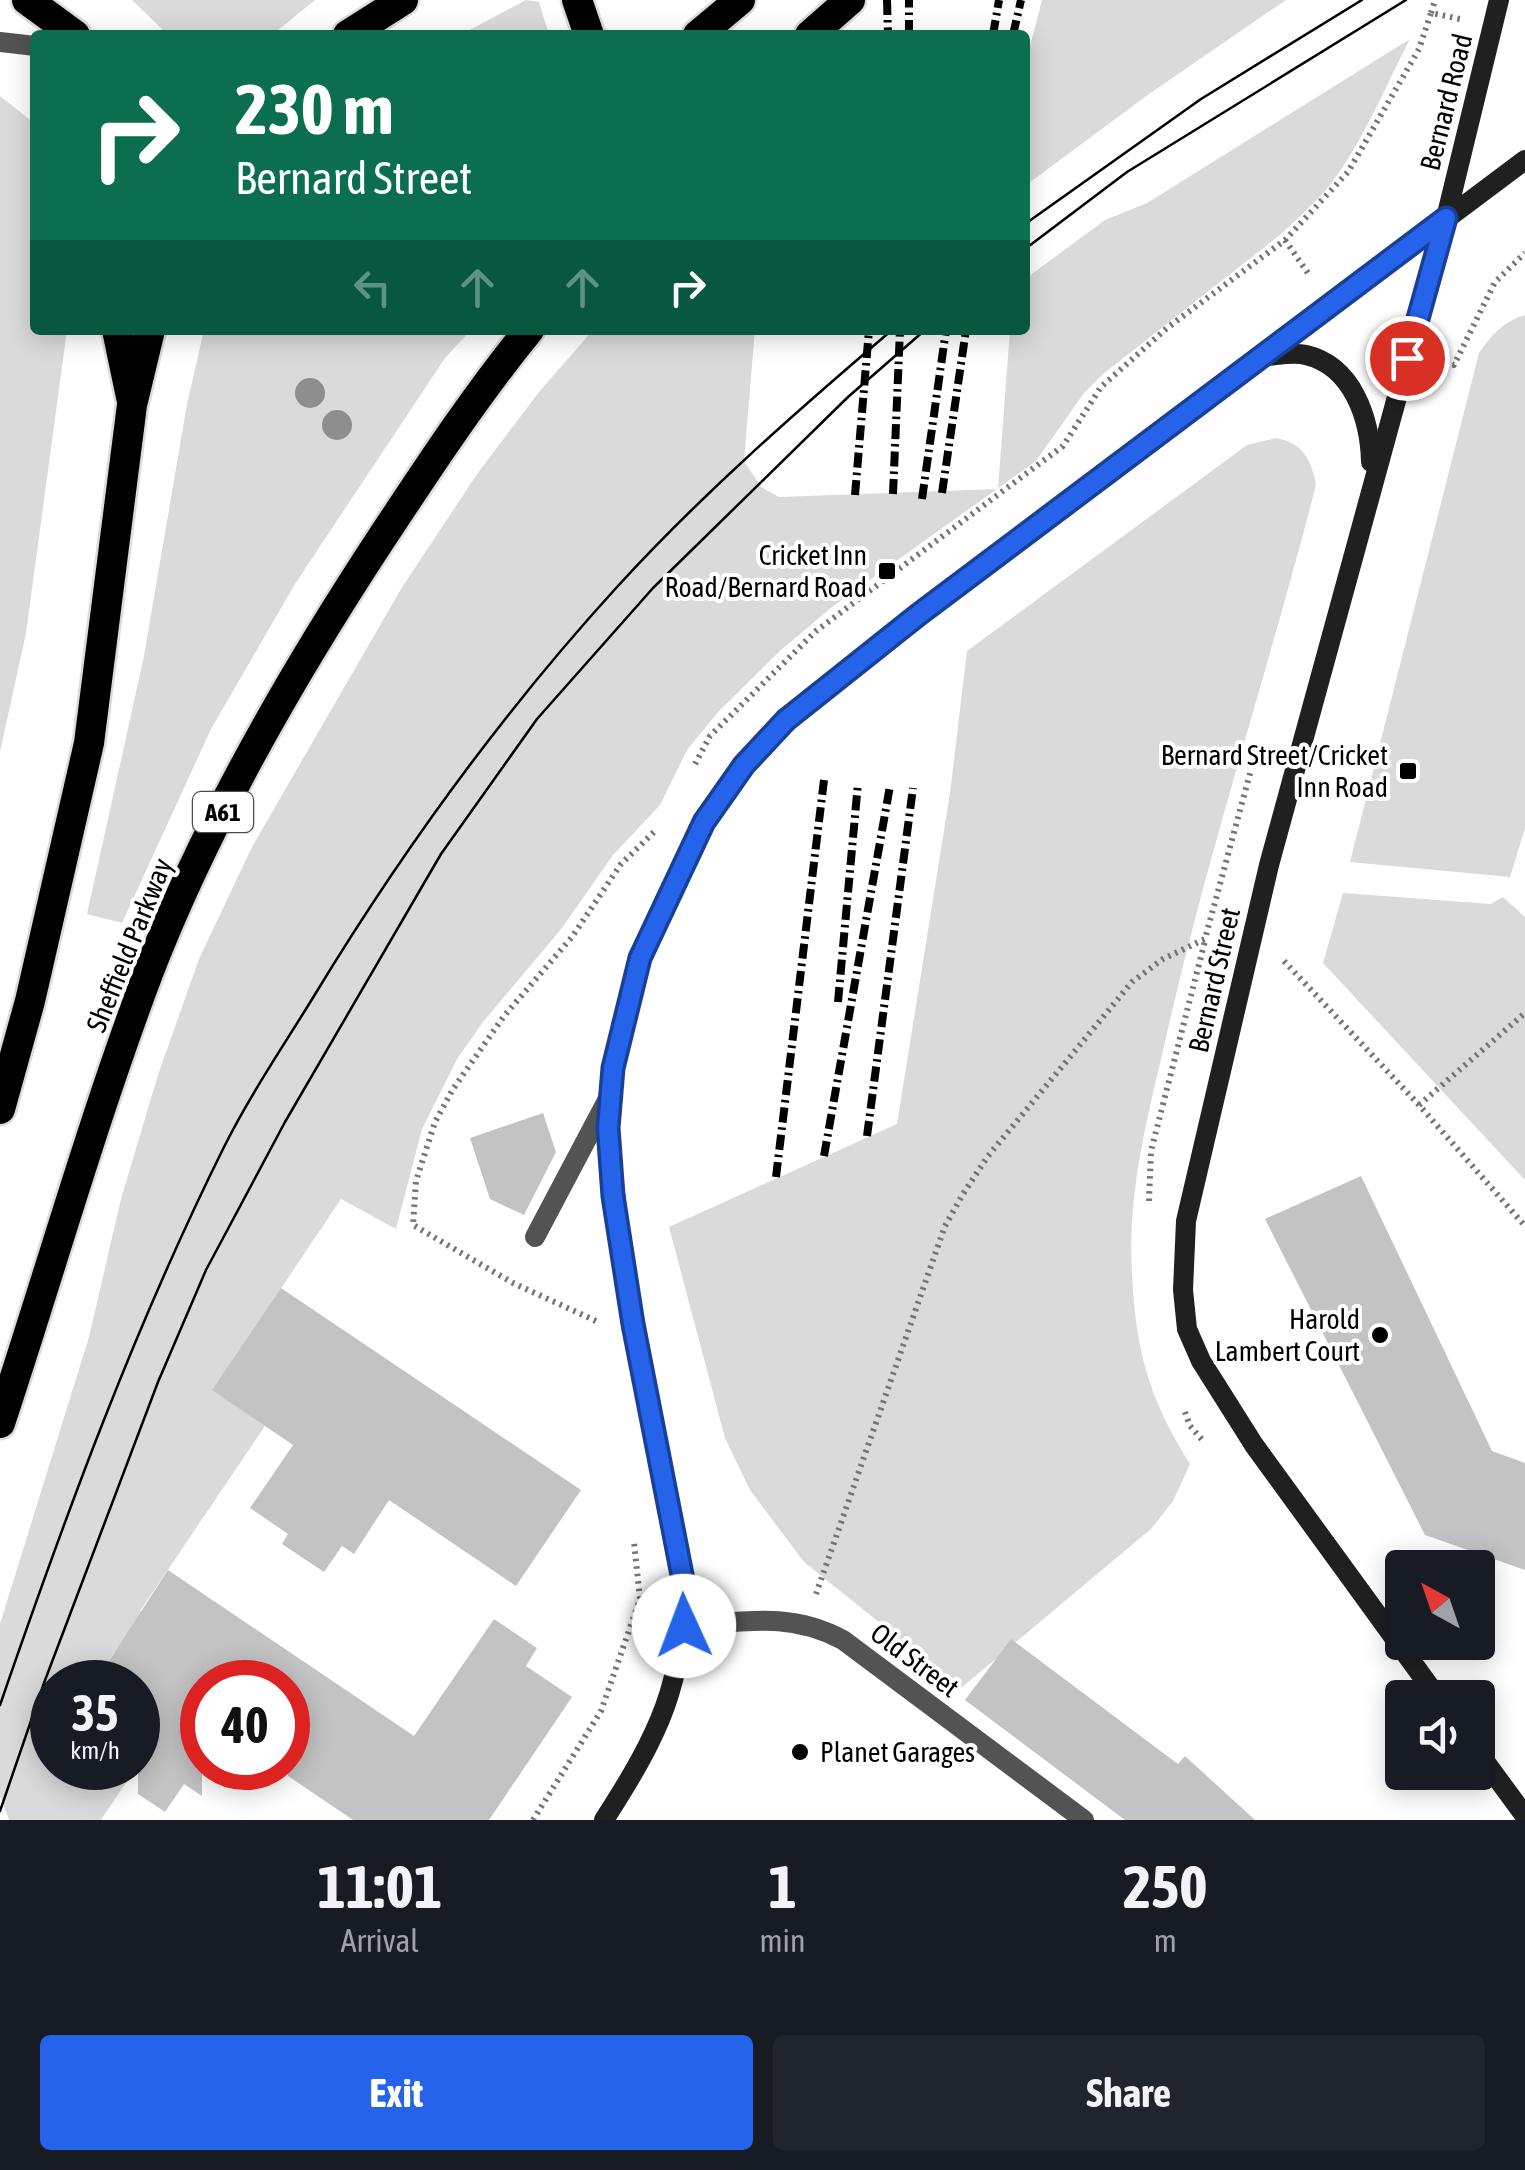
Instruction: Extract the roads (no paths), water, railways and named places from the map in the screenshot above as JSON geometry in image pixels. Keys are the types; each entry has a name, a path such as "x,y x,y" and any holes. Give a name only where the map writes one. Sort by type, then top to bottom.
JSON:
{"highway":[{"path":"11,0 32,30"},
{"path":"27,0 68,30"},
{"path":"356,30 403,0"},
{"path":"577,0 586,30"},
{"path":"704,30 740,0"},
{"path":"816,30 850,0"},
{"path":"117,335 132,405"},
{"path":"0,1109 6,1076 30,1001 89,744 132,405 149,335"},
{"name":"Sheffield Parkway","path":"0,1422 116,1063 150,968 204,848 344,596 452,432 526,335"}],"main road":[{"name":"Bernard Road","path":"1446,218 1499,0"},
{"path":"604,1820 657,1732 671,1695 684,1626 683,1580 620,1242 609,1157 609,1097 629,992 653,926 704,822 766,740 786,720 918,615 1525,160"},
{"name":"Bernard Street","path":"1425,1680 1254,1445 1201,1361 1187,1329 1182,1259 1186,1221 1254,930 1446,218"},
{"path":"1264,356 1301,353 1324,360 1344,378 1362,408 1370,439 1371,489"},
{"path":"1495,1775 1525,1816"}],"street":[{"path":"0,42 30,45"},
{"path":"534,1237 609,1097"},
{"name":"Old Street","path":"684,1626 782,1620 806,1623 843,1640 1084,1820"}],"tram line":[{"path":"1030,220 1201,99 1362,0"},
{"path":"1030,245 1127,172 1406,0"},
{"path":"0,1705 103,1422 191,1215 245,1108 348,942 455,784 617,587 716,487 886,335"},
{"path":"0,1811 158,1382 206,1270 285,1122 441,854 537,719 653,588 848,397 919,335"}],"railway":[{"path":"887,0 888,30"},
{"path":"909,0 909,30"},
{"path":"994,30 999,0"},
{"path":"1014,30 1021,0"},
{"path":"855,495 869,335"},
{"path":"893,494 900,335"},
{"path":"922,499 945,335"},
{"path":"942,493 965,335"},
{"path":"776,1177 824,780"},
{"path":"838,1002 858,783"},
{"path":"824,1156 890,786"},
{"path":"867,1136 913,788"}],"place":[{"name":"Cricket Inn Road/Bernard Road","path":"887,571"},
{"name":"Bernard Street/Cricket Inn Road","path":"1408,771"},
{"name":"Harold Lambert Court","path":"1380,1335"},
{"name":"Planet Garages","path":"800,1752"}]}
